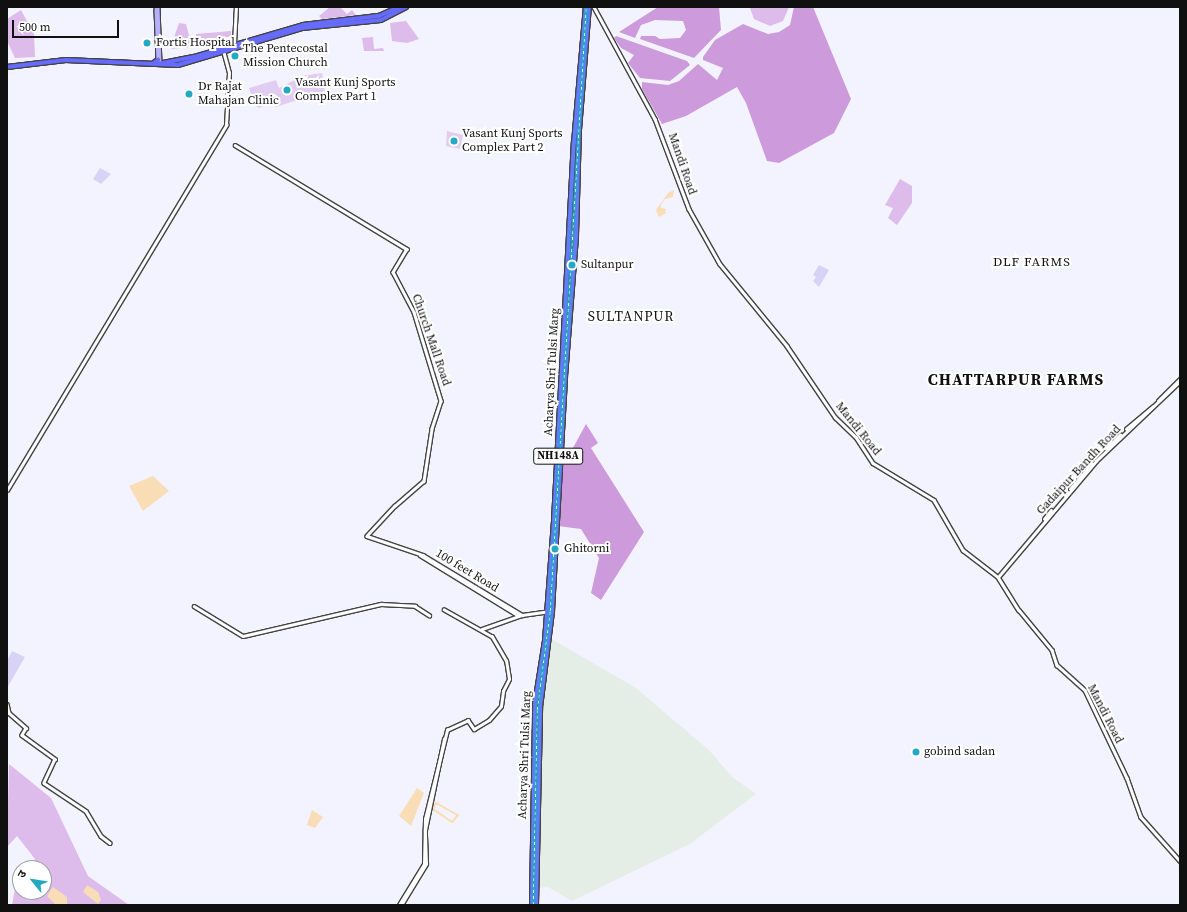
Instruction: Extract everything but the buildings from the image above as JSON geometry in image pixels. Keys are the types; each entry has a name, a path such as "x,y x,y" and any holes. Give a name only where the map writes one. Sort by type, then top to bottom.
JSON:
{"highway":[{"name":"Acharya Shri Tulsi Marg","path":"536,905 540,708 550,611 567,285 586,7"},
{"name":"Acharya Shri Tulsi Marg","path":"563,378 576,236 577,129 590,7"},
{"name":"Acharya Shri Tulsi Marg","path":"532,905 533,789 536,704 550,611"},
{"path":"533,789 539,789"}],"main road":[{"path":"157,7 159,64"},
{"path":"223,49 234,44 303,25 379,16 399,7"},
{"path":"7,66 66,60 159,64 302,28 381,20 406,7"}],"street":[{"path":"234,44 236,7"},
{"name":"Mandi Road","path":"594,7 656,119 684,198 720,264 787,346 834,417 856,437 874,464 934,500 963,550 998,577 1019,610 1052,650 1057,665 1085,690 1127,778 1141,817 1180,860"},
{"path":"7,490 227,121 228,73 223,49"},
{"name":"Church Mall Road","path":"235,145 407,249 393,272 414,312 442,401 432,429 424,482 395,506 367,536 420,555"},
{"name":"Gadaipur Bandh Road","path":"998,577 1096,461 1180,380"},
{"name":"100 feet Road","path":"420,555 520,615"},
{"path":"194,606 243,636 381,604 416,606 429,614"},
{"path":"400,905 426,864 425,830 444,738 448,728 468,720 475,729 491,717 501,706 503,692 509,679 506,661 492,637 444,610"},
{"path":"482,628 520,615 550,611"},
{"path":"7,704 9,713 26,728 22,735 55,759 44,783 86,811 102,837 110,843"}],"shaded area":[{"path":"330,7 340,7 347,14 352,10 356,15 322,19 319,16"},
{"path":"658,7 719,7 721,30 694,58 640,39 641,36 655,36 660,39 680,38 686,30 683,21 655,20 641,25 635,38 619,32"},
{"path":"789,7 783,21 770,26 754,19 750,8"},
{"path":"794,7 813,7 851,99 834,133 779,163 767,161 746,103 737,87 686,116 662,124 642,89 642,82 668,85 679,81 698,64 717,80 723,68 703,60 703,57 715,40 743,24 768,34 779,32 790,25"},
{"path":"21,10 34,34 35,57 15,58 7,41 7,19"},
{"path":"406,21 419,39 407,43 392,41 390,23"},
{"path":"179,23 186,24 192,47 170,49"},
{"path":"231,31 231,37 197,44 196,34"},
{"path":"616,36 687,61 690,65 670,81 640,78 628,63 634,55 621,48 614,38"},
{"path":"373,37 374,49 383,48 384,51 364,51 362,38"},
{"name":"Vasant Kunj Sports Complex Part 1","path":"322,73 325,91 276,107 267,100 260,108 255,106 249,88 276,80 279,88 302,76"},
{"name":"Vasant Kunj Sports Complex Part 2","path":"447,131 463,135 460,149 446,146"},
{"path":"100,168 111,174 101,184 93,179"},
{"path":"900,179 912,186 912,203 897,225 888,218 893,208 885,205"},
{"path":"674,190 673,197 665,199 661,205 661,208 666,209 665,213 668,212 659,217 656,210 668,193"},
{"path":"819,265 829,270 819,287 813,281 816,277 813,275"},
{"path":"586,424 598,443 591,448 644,532 601,600 591,593 599,558 581,529 558,526 562,468"},
{"path":"153,476 169,491 143,511 129,486"},
{"path":"550,638 636,688 709,750 731,776 756,794 690,844 572,901 548,887 538,888 541,710"},
{"path":"12,651 25,657 7,688 7,661"},
{"path":"9,764 51,798 88,876 129,905 12,905 13,900 52,900 52,860 34,860 35,859 17,836 7,847"},
{"path":"417,788 424,793 411,826 399,816"},
{"path":"312,810 323,817 315,828 307,825"},
{"path":"87,885 98,892 101,900 98,904 83,892"},
{"path":"53,887 67,897 67,905 56,905 51,900"}],"waterway":[{"path":"436,803 458,815 452,822 430,807 433,809 436,803"}],"railway":[{"path":"533,905 537,710 550,611 586,7"}],"place":[{"name":"Fortis Hospital","path":"147,43"},
{"name":"The Pentecostal Mission Church","path":"235,56"},
{"name":"Vasant Kunj Sports Complex Part 1","path":"287,90"},
{"name":"Dr Rajat Mahajan Clinic","path":"189,94"},
{"name":"Vasant Kunj Sports Complex Part 2","path":"454,141"},
{"name":"Sultanpur","path":"572,265"},
{"name":"Ghitorni","path":"555,549"},
{"name":"gobind sadan","path":"916,752"}],"district":[{"name":"DLF FARMS","path":"1032,262"},
{"name":"SULTANPUR","path":"631,316"},
{"name":"CHATTARPUR FARMS","path":"1016,379"}]}
